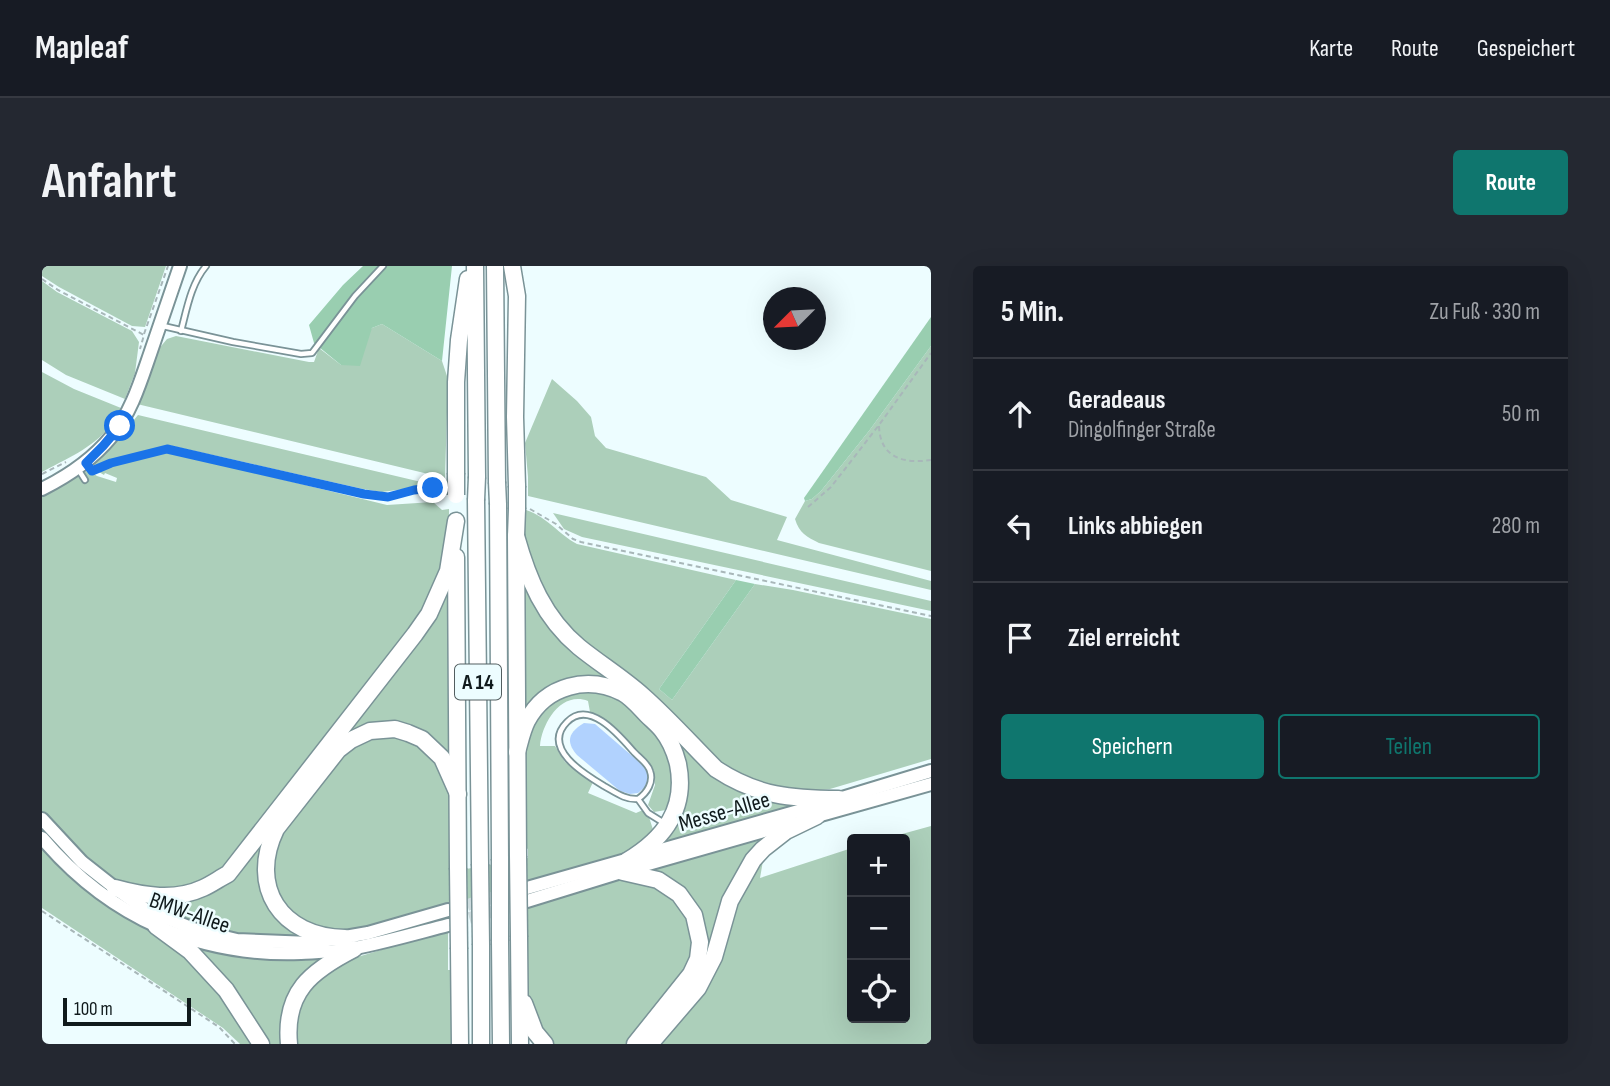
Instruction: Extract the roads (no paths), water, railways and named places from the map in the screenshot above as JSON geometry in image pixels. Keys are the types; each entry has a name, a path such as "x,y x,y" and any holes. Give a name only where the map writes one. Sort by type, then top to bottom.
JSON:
{"highway":[{"path":"460,1044 456,522 452,493 456,473 459,340 473,266"},
{"name":"A 14","path":"473,266 481,1044"},
{"name":"A 14","path":"495,266 501,1044"},
{"path":"512,266 517,296 517,486 524,509 516,536 520,1044"},
{"path":"116,888 139,895 174,896 201,889 228,874 429,614 448,571 456,522"},
{"path":"516,536 529,578 554,622 578,646 642,695 716,769 760,791 795,798 839,799"},
{"path":"517,752 526,722 548,696 572,685 601,684 626,694 663,731 675,753 680,777 678,805 668,825 656,840 625,866 658,880 679,894 694,915 700,942 698,959 691,974 635,1044"},
{"path":"349,943 300,928 278,908 269,892 265,863 269,844 276,830 338,751 351,740 370,731 395,729 422,739 442,758 458,794"},
{"path":"650,1044 698,988 714,957 730,901 753,860 786,831 817,816"},
{"path":"156,926 190,951 226,990 261,1044"},
{"path":"289,1044 289,1020 298,992 308,979 349,943"},
{"path":"519,981 526,1012 535,1032 545,1044"}],"main road":[{"path":"42,489 81,466 120,426 140,383 180,266"},
{"name":"Messe-Allee","path":"527,901 625,866 931,771"},
{"name":"Messe-Allee","path":"527,888 625,866 931,784"},
{"name":"BMW-Allee","path":"42,819 82,862 146,910 198,931 237,940 349,943"},
{"name":"BMW-Allee","path":"42,838 71,870 116,905 156,926 189,938 228,948 274,954 328,952 349,943"},
{"path":"349,943 368,933 448,910"},
{"path":"349,943 448,925"}],"lane":[{"path":"181,331 190,295 198,276 206,266"},
{"path":"160,325 301,354 312,353 355,296 383,266"},
{"path":"81,466 85,480"},
{"path":"584,714 606,723 645,763 650,771 651,781 648,789 638,799 631,800 620,795 573,765 559,745 561,729 569,719 584,714"},
{"path":"638,799 648,813 668,825"}],"water":[{"path":"584,723 595,724 647,770 645,787 638,793 620,791 577,755 570,737"}],"tunnel":[{"path":"450,910 527,888"},
{"path":"452,923 525,902"}]}
